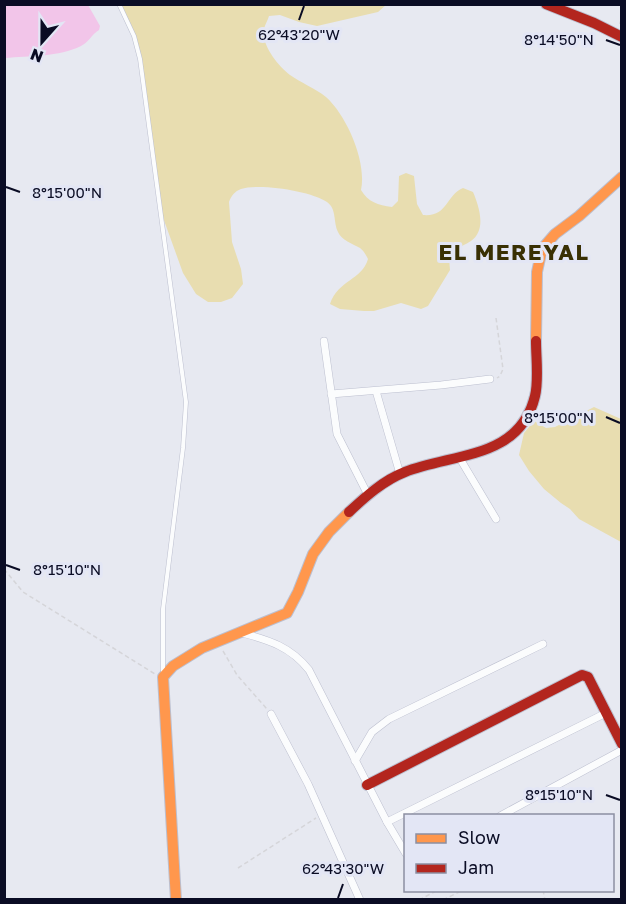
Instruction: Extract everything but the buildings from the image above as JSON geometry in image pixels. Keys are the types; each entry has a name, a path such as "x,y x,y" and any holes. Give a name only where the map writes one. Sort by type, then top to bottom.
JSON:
{"street":[{"path":"546,4 594,23 621,38"},
{"path":"176,900 163,677 172,664 184,657 287,613 320,543 369,495 400,474 503,442 518,430 530,412 536,394 537,288 542,249 555,234 579,216 621,177"},
{"path":"324,341 337,434 369,495"},
{"path":"331,394 490,379"},
{"path":"376,391 400,474"},
{"path":"459,457 496,519"},
{"path":"242,633 270,640 292,652 309,670 404,852"},
{"path":"355,761 372,732 389,719 543,644"},
{"path":"367,785 582,675 588,677 621,744"},
{"path":"387,822 606,713"},
{"path":"271,714 298,762 360,900"},
{"path":"504,814 621,750"}],"lane":[{"path":"119,4 134,36 140,59 186,402 183,448 163,609 163,677"}],"path":[{"path":"620,26 621,15"},
{"path":"490,379 500,376 503,369 496,318"},
{"path":"4,569 23,592 144,669 163,677"},
{"path":"219,642 237,675 271,714"},
{"path":"238,868 322,814"},
{"path":"418,900 436,892"},
{"path":"443,900 461,892"}],"shaded area":[{"path":"5,4 88,5 100,26 99,30 83,45 72,50 5,58"},
{"path":"119,5 386,5 378,12 317,26 280,15 269,16 264,27 264,35 271,55 285,71 326,97 334,105 354,140 361,166 361,190 370,200 392,207 398,201 399,176 406,173 414,176 417,204 423,215 437,213 463,188 473,192 479,211 479,231 471,241 457,249 449,258 450,270 428,306 421,309 401,303 374,311 364,311 340,309 330,304 338,290 361,272 368,259 361,249 344,240 340,235 334,212 327,202 298,191 260,187 241,189 229,202 232,242 241,269 243,284 232,298 221,302 208,302 196,294 183,273 161,212 146,98 134,36"},
{"path":"594,407 621,419 621,542 579,519 544,489 519,455 524,433 534,421 546,428 555,427"}],"traffic: slow":[{"path":"536,341 537,272 542,249 555,234 579,216 622,177"},
{"path":"176,900 163,677 173,666 202,648 287,613 313,554 329,532 349,512"}],"traffic: jam":[{"path":"546,4 622,37"},
{"path":"349,512 375,489 397,475 483,451 500,443 515,432 527,417 535,396 536,341"},
{"path":"367,785 582,675 588,677 622,744"}],"district":[{"name":"EL MEREYAL","path":"514,251"}]}
